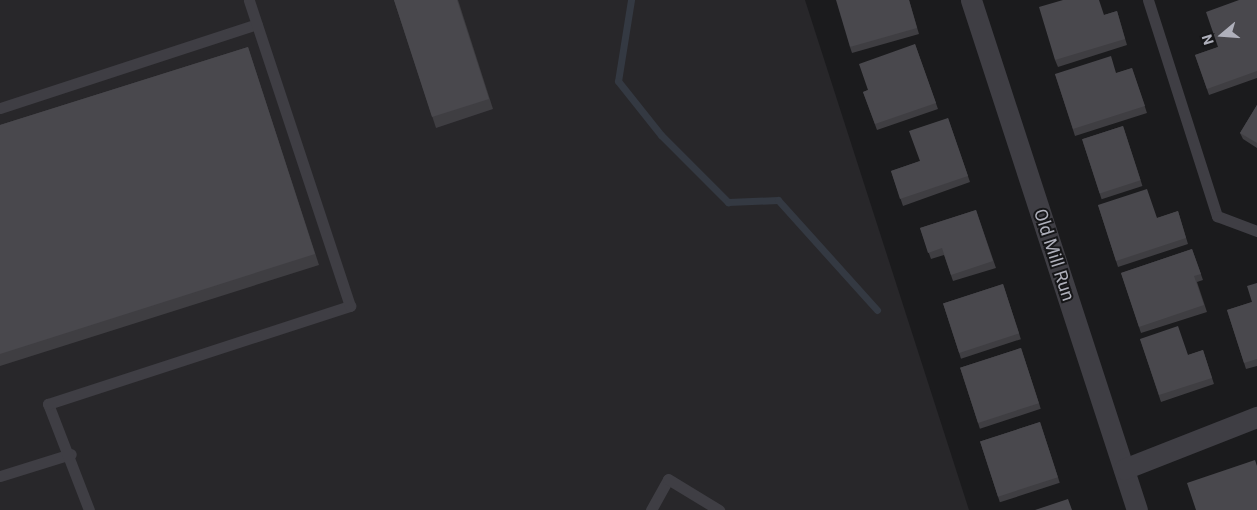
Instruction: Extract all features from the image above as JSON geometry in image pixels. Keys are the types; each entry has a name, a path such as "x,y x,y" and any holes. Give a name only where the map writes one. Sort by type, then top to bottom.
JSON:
{"street":[{"name":"Old Mill Run","path":"971,0 1137,510"},
{"path":"1124,469 1257,417"}],"lane":[{"path":"89,510 70,454 48,404 350,306 249,0"},
{"path":"1148,0 1217,216 1257,232"},
{"path":"0,108 257,24"},
{"path":"0,476 70,454"},
{"path":"651,510 668,479 719,510"}],"shaded area":[{"path":"0,0 805,0 969,510 0,510"}],"building":[{"path":"394,0 457,0 489,99 432,117"},
{"path":"836,0 909,0 917,28 850,47"},
{"path":"1063,0 1099,0 1104,15 1117,11 1125,39 1055,60 1039,7"},
{"path":"1239,0 1257,0 1257,71 1207,89 1195,55 1218,47 1206,12"},
{"path":"915,44 936,103 875,124 863,92 868,90 859,64"},
{"path":"248,47 315,254 0,354 0,125"},
{"path":"1111,56 1116,73 1132,68 1145,106 1073,129 1055,74"},
{"path":"1257,105 1257,143 1240,133"},
{"path":"948,118 968,176 900,199 891,171 920,161 909,131"},
{"path":"1123,126 1141,180 1100,193 1082,139"},
{"path":"1147,189 1157,218 1178,211 1186,238 1116,261 1098,205"},
{"path":"976,210 993,261 951,275 942,248 928,253 920,228"},
{"path":"1192,249 1201,274 1194,276 1204,305 1139,327 1121,273"},
{"path":"1257,283 1257,359 1244,363 1227,310 1252,302 1247,286"},
{"path":"1003,284 1019,333 959,353 943,303"},
{"path":"1178,326 1188,355 1203,350 1212,378 1159,395 1140,339"},
{"path":"1021,348 1039,403 978,423 960,368"},
{"path":"1040,422 1058,477 998,497 980,441"},
{"path":"1255,460 1257,466 1257,510 1196,510 1187,483"},
{"path":"1068,499 1072,510 1035,510"}],"waterway":[{"path":"631,0 618,81 661,135 728,202 778,200 877,310"}]}
